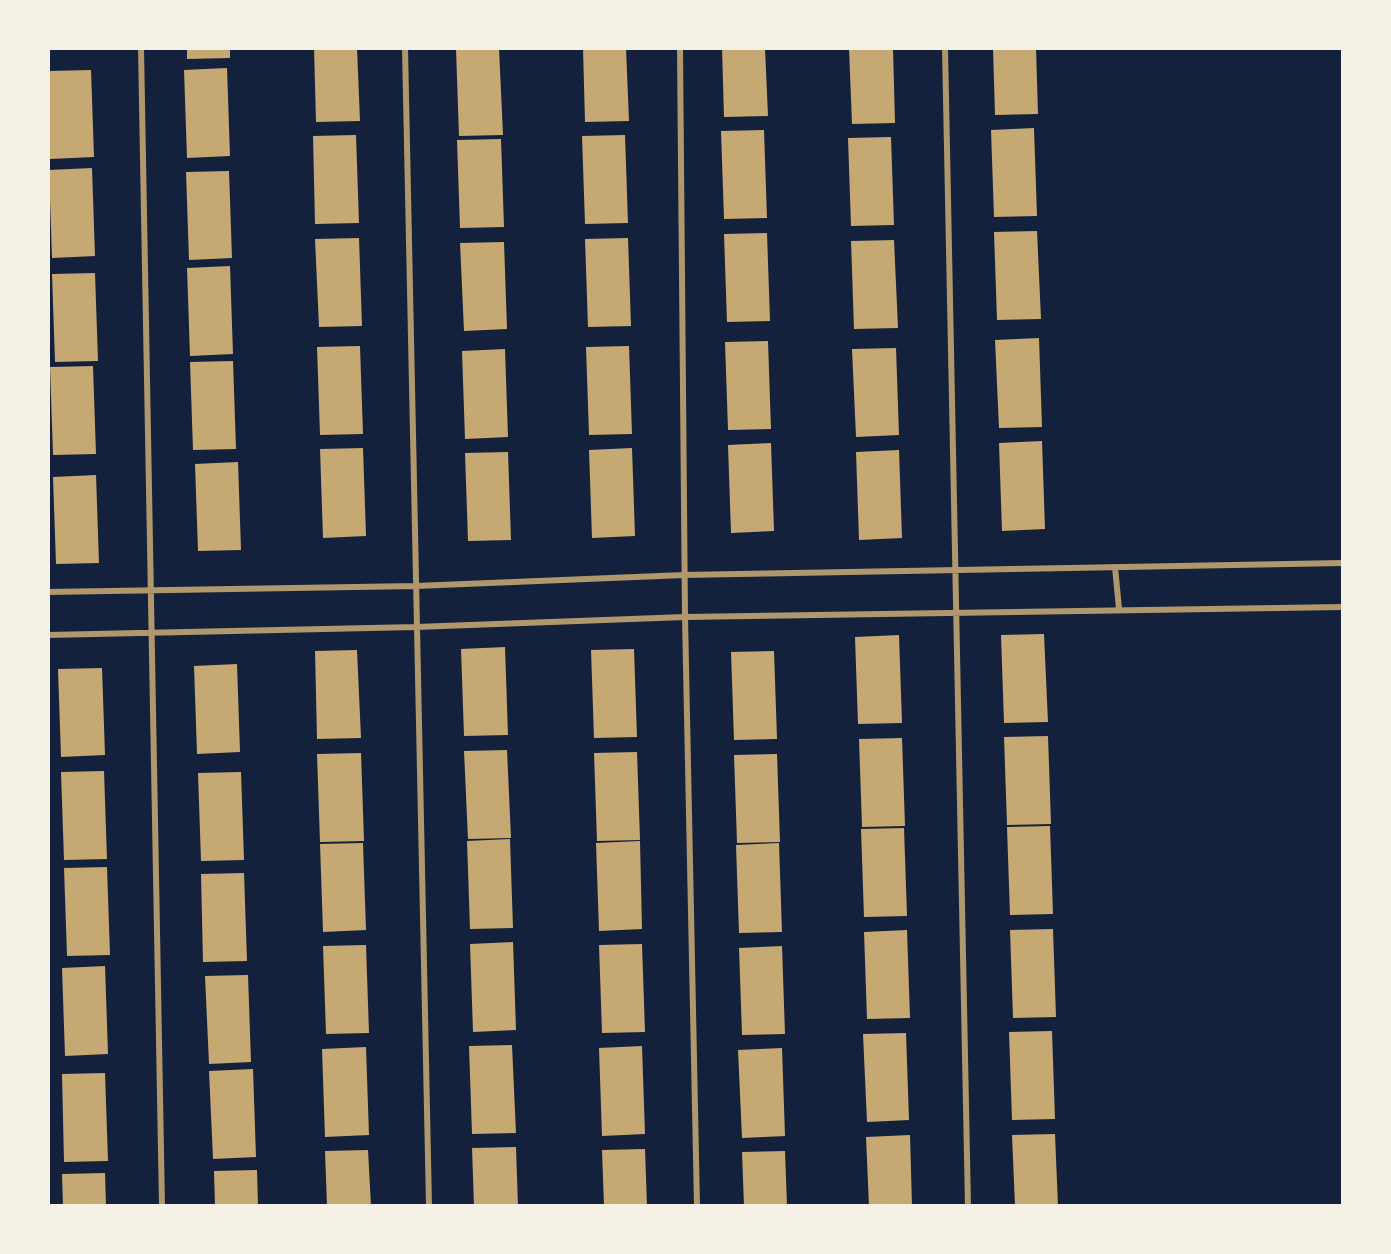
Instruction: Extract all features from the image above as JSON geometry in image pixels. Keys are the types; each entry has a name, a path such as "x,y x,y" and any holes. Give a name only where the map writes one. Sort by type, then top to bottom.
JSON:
{"street":[{"path":"141,48 162,1206"},
{"path":"405,48 429,1206"},
{"path":"680,48 684,575 697,1206"},
{"path":"945,48 968,1206"},
{"path":"48,592 416,586 684,575 1343,563"},
{"path":"1115,567 1119,609"},
{"path":"48,635 416,627 685,617 1343,607"}],"building":[{"path":"187,48 230,48 230,58 187,59"},
{"path":"314,48 357,48 360,121 316,122"},
{"path":"499,48 503,135 459,136 456,49"},
{"path":"583,48 626,48 629,121 585,122"},
{"path":"722,48 765,48 768,116 724,117"},
{"path":"849,48 893,48 895,123 852,124"},
{"path":"993,48 1036,48 1038,114 995,115"},
{"path":"227,68 230,156 187,158 184,70"},
{"path":"91,70 94,157 50,159 48,71"},
{"path":"1034,128 1037,216 994,217 991,130"},
{"path":"764,130 767,218 724,219 721,131"},
{"path":"356,135 359,223 315,224 313,136"},
{"path":"625,135 628,223 585,224 582,136"},
{"path":"891,137 894,225 851,226 848,138"},
{"path":"501,139 504,227 460,228 457,140"},
{"path":"92,168 95,256 52,258 49,170"},
{"path":"229,171 232,258 189,260 186,172"},
{"path":"1037,231 1041,319 997,320 994,232"},
{"path":"767,233 770,321 727,322 724,234"},
{"path":"359,238 362,326 319,327 315,239"},
{"path":"628,238 631,326 588,327 585,239"},
{"path":"894,240 898,328 854,329 851,241"},
{"path":"504,242 507,329 464,331 460,243"},
{"path":"230,266 233,354 190,356 187,268"},
{"path":"95,273 98,361 55,362 52,274"},
{"path":"1039,338 1042,427 999,428 995,340"},
{"path":"768,341 771,429 728,430 725,342"},
{"path":"360,346 363,434 320,435 317,347"},
{"path":"629,346 632,434 589,435 586,347"},
{"path":"896,348 899,435 856,437 852,349"},
{"path":"505,349 508,437 465,439 462,351"},
{"path":"233,361 236,449 193,450 190,362"},
{"path":"93,366 96,454 53,455 50,367"},
{"path":"1042,441 1045,529 1002,531 999,443"},
{"path":"771,443 774,531 731,533 728,445"},
{"path":"363,448 366,536 323,538 320,449"},
{"path":"632,448 635,536 592,538 589,450"},
{"path":"899,450 902,538 859,540 856,452"},
{"path":"508,452 511,540 468,541 465,453"},
{"path":"238,462 241,550 198,551 195,464"},
{"path":"96,475 99,563 56,564 53,477"},
{"path":"1044,634 1048,722 1004,723 1001,635"},
{"path":"899,635 902,723 858,724 855,637"},
{"path":"505,647 508,735 464,736 461,649"},
{"path":"634,649 637,737 594,738 591,650"},
{"path":"357,650 361,738 317,739 315,651"},
{"path":"774,651 777,739 734,740 731,652"},
{"path":"237,664 240,752 197,754 194,666"},
{"path":"102,668 105,755 61,757 58,669"},
{"path":"1048,736 1051,824 1007,825 1004,737"},
{"path":"902,738 905,826 862,827 859,739"},
{"path":"507,750 511,838 468,839 464,751"},
{"path":"637,752 640,840 597,841 594,753"},
{"path":"361,753 364,841 320,842 317,754"},
{"path":"777,754 780,842 737,843 734,755"},
{"path":"104,771 107,859 64,860 61,772"},
{"path":"241,772 244,860 201,861 198,773"},
{"path":"1050,826 1053,914 1010,915 1007,827"},
{"path":"904,828 907,916 864,917 861,829"},
{"path":"510,839 513,928 470,929 467,841"},
{"path":"640,841 642,929 599,931 596,843"},
{"path":"363,843 366,930 323,932 320,844"},
{"path":"779,843 782,932 739,933 736,845"},
{"path":"107,867 110,955 67,956 64,868"},
{"path":"244,873 247,961 203,962 201,874"},
{"path":"1053,929 1056,1017 1013,1018 1010,930"},
{"path":"907,930 910,1018 867,1019 864,932"},
{"path":"513,942 516,1030 473,1032 470,944"},
{"path":"642,944 645,1032 602,1033 599,945"},
{"path":"366,945 369,1033 326,1034 323,946"},
{"path":"782,946 785,1034 742,1035 739,948"},
{"path":"105,966 108,1054 65,1056 62,968"},
{"path":"248,975 251,1062 209,1064 205,976"},
{"path":"1052,1031 1055,1119 1012,1120 1009,1032"},
{"path":"906,1033 909,1120 867,1122 863,1034"},
{"path":"512,1045 516,1133 472,1134 469,1046"},
{"path":"642,1046 645,1134 602,1136 599,1048"},
{"path":"366,1047 369,1135 325,1137 322,1049"},
{"path":"782,1048 785,1136 742,1138 738,1050"},
{"path":"253,1069 256,1157 213,1159 209,1071"},
{"path":"105,1073 108,1161 64,1162 62,1074"},
{"path":"1055,1134 1058,1206 1015,1206 1012,1135"},
{"path":"910,1135 912,1206 869,1206 866,1137"},
{"path":"516,1147 518,1206 474,1206 472,1148"},
{"path":"645,1149 647,1206 604,1206 602,1150"},
{"path":"368,1150 371,1206 327,1206 325,1151"},
{"path":"785,1151 787,1206 744,1206 742,1152"},
{"path":"257,1170 258,1206 215,1206 214,1171"},
{"path":"105,1173 106,1206 63,1206 62,1174"}]}
